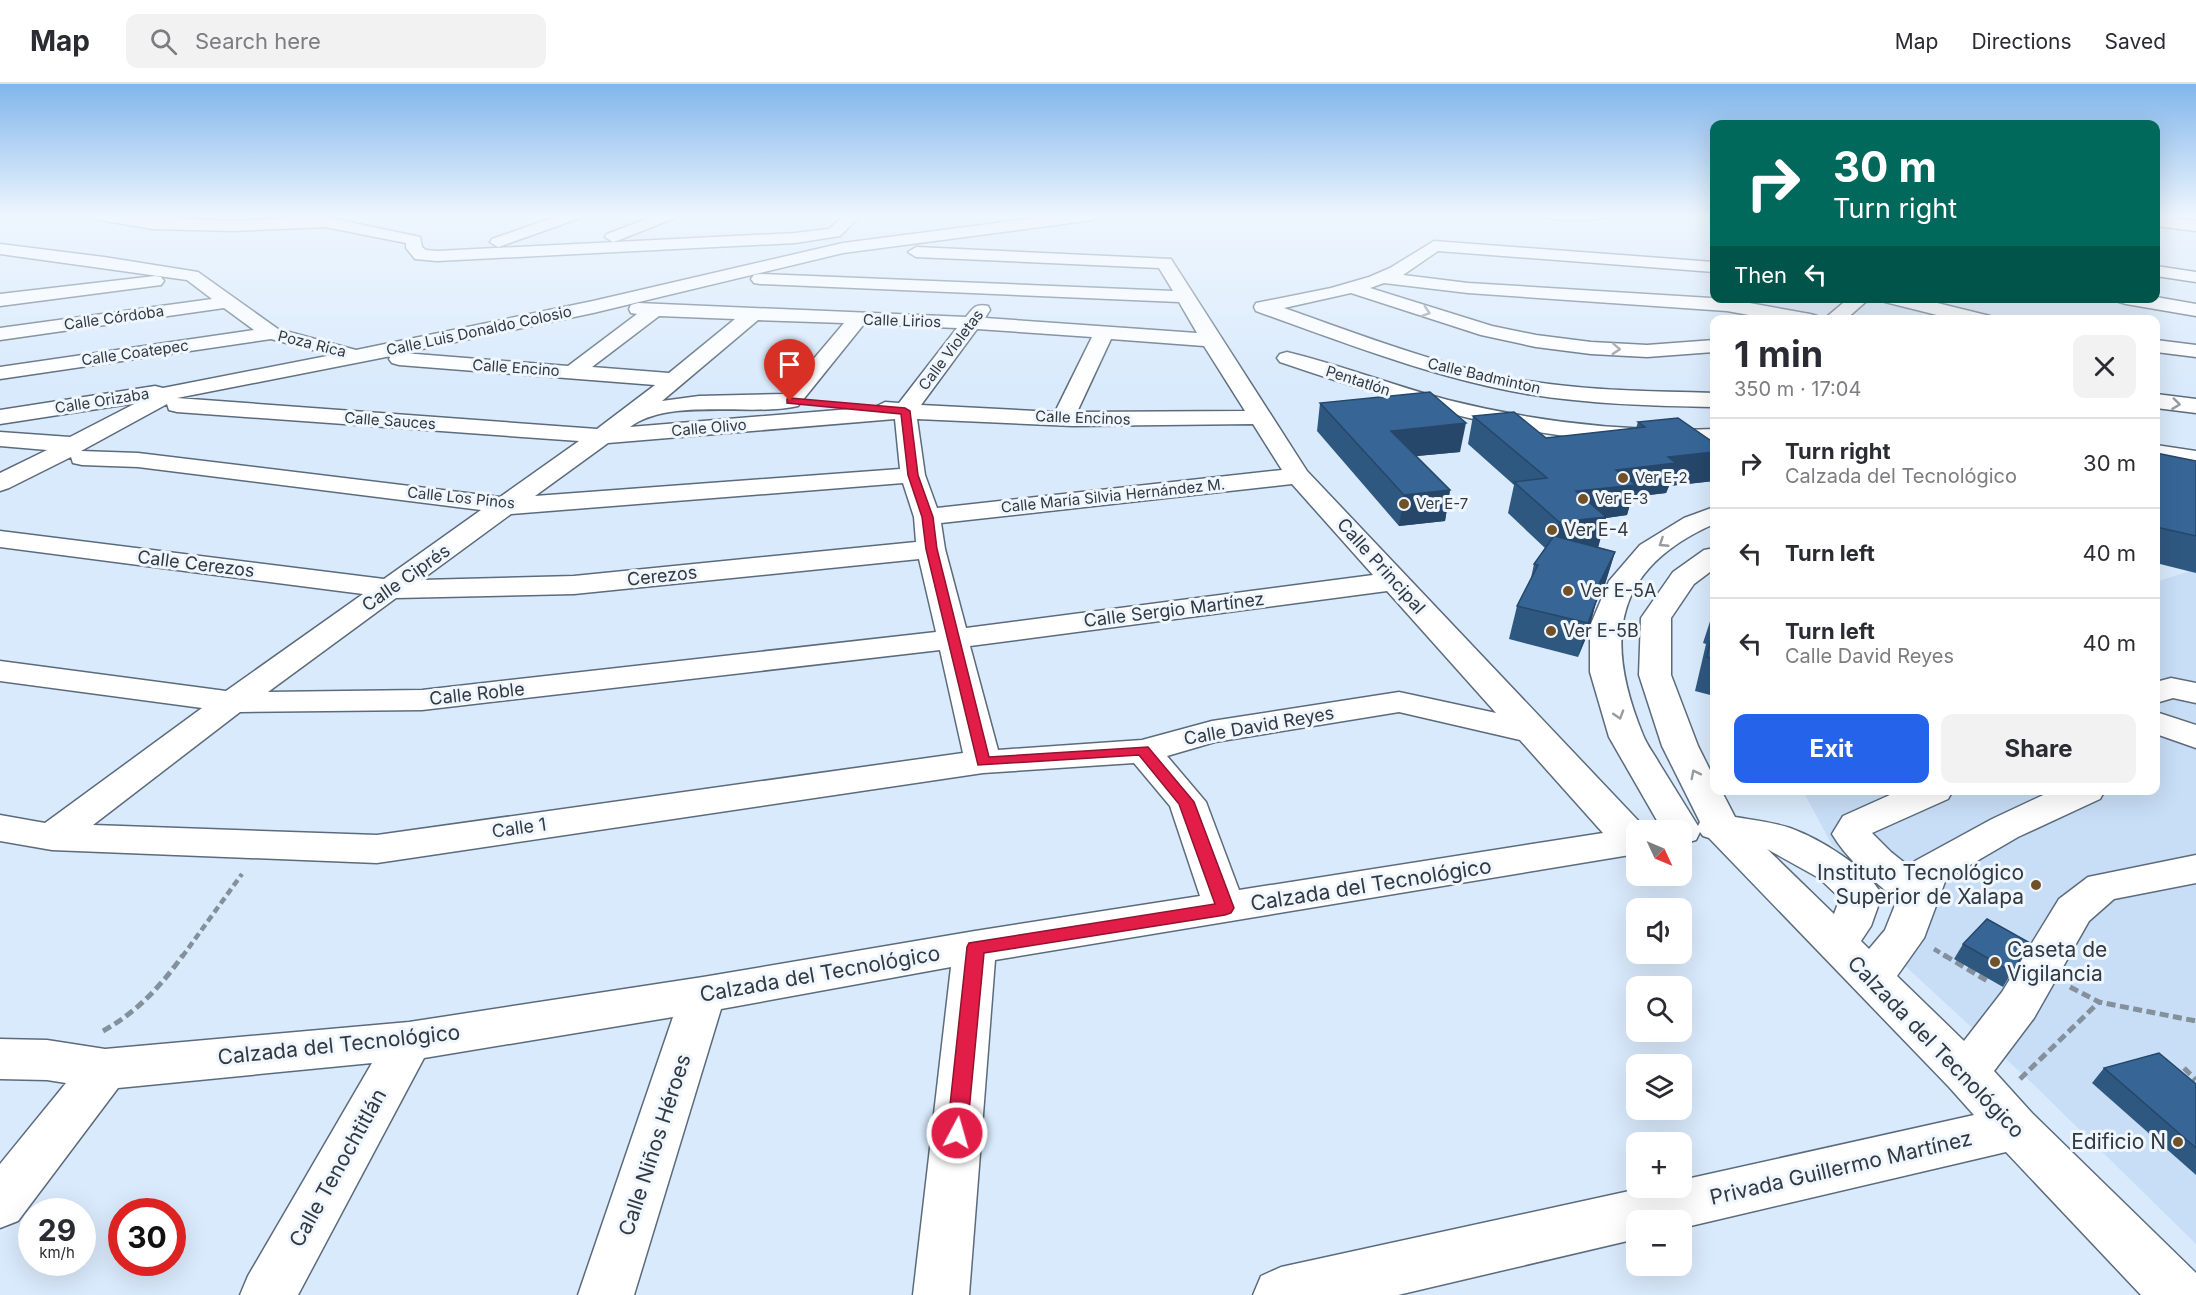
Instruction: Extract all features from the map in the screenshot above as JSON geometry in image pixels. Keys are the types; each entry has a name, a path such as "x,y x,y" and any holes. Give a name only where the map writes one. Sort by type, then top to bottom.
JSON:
{"street":[{"name":"Poza Rica","path":"164,272 192,276 271,333 360,356"},
{"name":"Calle Luis Donaldo Colosio","path":"0,498 176,398 212,385 593,307 740,272"},
{"name":"Calle Violetas","path":"905,411 996,290 1006,272"},
{"name":"Calle Principal","path":"1171,272 1211,340 1298,476 1626,831"},
{"path":"1350,287 1385,278 1397,272"},
{"path":"2160,272 2196,277"},
{"path":"0,300 192,276"},
{"path":"723,277 1187,297"},
{"path":"1385,278 1479,289 1727,305 1782,315"},
{"path":"1350,287 1488,331 1536,342 1647,351 1710,348"},
{"name":"Calle Badminton","path":"1350,287 1263,307 1405,357 1493,380 1563,393 1641,399 1710,400"},
{"name":"Calle Córdoba","path":"0,334 228,302"},
{"path":"1815,315 1827,303"},
{"path":"1839,315 1854,303"},
{"path":"1913,303 1962,315"},
{"path":"2155,303 2196,310"},
{"name":"Calle Lirios","path":"593,307 754,312 971,323 1211,340"},
{"path":"573,372 656,309"},
{"name":"Calle Ciprés","path":"51,837 232,702 638,411 754,312"},
{"path":"790,401 858,319"},
{"name":"Calle Coatepec","path":"0,373 271,333"},
{"path":"1063,418 1104,333"},
{"path":"2160,346 2196,351"},
{"name":"Calle Encino","path":"360,356 672,380"},
{"name":"Pentatlón","path":"1287,358 1392,393 1496,419 1614,434 1708,441"},
{"path":"2160,386 2196,390"},
{"name":"Calle Orizaba","path":"0,417 131,396 176,398"},
{"name":"Calle Sauces","path":"176,398 603,436"},
{"name":"Calle Olivo","path":"638,411 699,403 790,401 905,411"},
{"path":"2160,402 2196,406"},
{"path":"905,411 913,475 927,517 932,549 983,762"},
{"name":"Calle Olivo","path":"603,436 905,411"},
{"name":"Calle Encinos","path":"905,411 1167,420 1261,417"},
{"name":"Calle Los Pinos","path":"0,439 87,450 138,460 508,506 913,475"},
{"name":"Calle Luis Donaldo Colosio","path":"0,483 87,450"},
{"path":"2160,453 2196,458"},
{"name":"Calle María Silvia Hernández M.","path":"927,517 1298,476"},
{"path":"1695,830 1626,737 1606,672 1605,626 1623,581 1650,551 1693,524 1710,517"},
{"name":"Calle Cerezos","path":"0,539 391,589"},
{"name":"Cerezos","path":"391,589 574,585 932,549"},
{"path":"1695,830 1680,746 1655,675 1656,618 1683,578 1710,559"},
{"name":"Calle Sergio Martínez","path":"954,639 1394,581"},
{"name":"Calle Roble","path":"0,671 232,702 422,700 954,639"},
{"path":"2160,692 2171,688 2196,693"},
{"name":"Calle David Reyes","path":"983,762 1143,751 1212,732 1399,702 1533,732"},
{"path":"2160,724 2196,737"},
{"path":"1143,751 1186,802 1219,891"},
{"name":"Calle 1","path":"0,828 51,837 376,849 983,762"},
{"path":"1920,896 1877,862 1851,834 1856,825 1924,795"},
{"path":"1870,978 1903,938 1929,871 2005,828 2076,795"},
{"name":"Calzada del Tecnológico","path":"1695,830 1834,941 2179,1295"},
{"name":"Calzada del Tecnológico","path":"0,1059 47,1060 103,1051 409,1041 703,995 975,947 1219,891 1626,842"},
{"path":"1991,1102 2018,1005 2074,910 2102,887 2196,869"},
{"path":"941,1295 975,947"},
{"name":"Calle Niños Héroes","path":"606,1295 703,995"},
{"name":"Calle Tenochtitlán","path":"268,1295 409,1041"},
{"path":"0,1204 103,1051"},
{"name":"Privada Guillermo Martínez","path":"1281,1295 1991,1102"}],"path":[{"path":"103,1051 119,1022 159,988 240,878 248,860 247,844"},
{"path":"1991,1102 2099,1002 2196,1021"},
{"path":"2184,1068 2196,1080"}],"shaded area":[{"name":"Instituto Tecnológico Superior de Xalapa","path":"2196,569 2196,1244 2033,1084 1904,965 1920,925 1832,845 1805,795 2160,795 2160,581"}],"building":[{"path":"1430,392 1466,423 1391,431 1450,490 1404,495 1320,403"},
{"path":"1514,412 1546,438 1645,427 1638,422 1678,418 1710,440 1710,452 1668,457 1676,463 1616,470 1636,485 1576,491 1606,517 1559,522 1514,482 1547,478 1473,416"},
{"path":"2160,454 2196,461 2196,536 2160,528"},
{"path":"1554,536 1615,552 1597,588 1599,588 1597,599 1588,623 1517,606 1538,565 1534,564"},
{"path":"1987,919 2030,943 2012,972 1963,944"},
{"path":"2159,1053 2196,1084 2196,1148 2104,1068"}],"place":[{"name":"Ver E-2","path":"1623,478"},
{"name":"Ver E-3","path":"1583,499"},
{"name":"Ver E-7","path":"1404,504"},
{"name":"Ver E-4","path":"1552,530"},
{"name":"Ver E-5A","path":"1568,591"},
{"name":"Ver E-5B","path":"1551,631"},
{"name":"Instituto Tecnológico Superior de Xalapa","path":"2036,885"},
{"name":"Caseta de Vigilancia","path":"1995,962"},
{"name":"Edificio N","path":"2178,1142"}],"route":[{"path":"790,401 905,411 913,475 927,517 932,549 983,762 1143,751 1186,802 1225,908 975,947 957,1133"}]}
